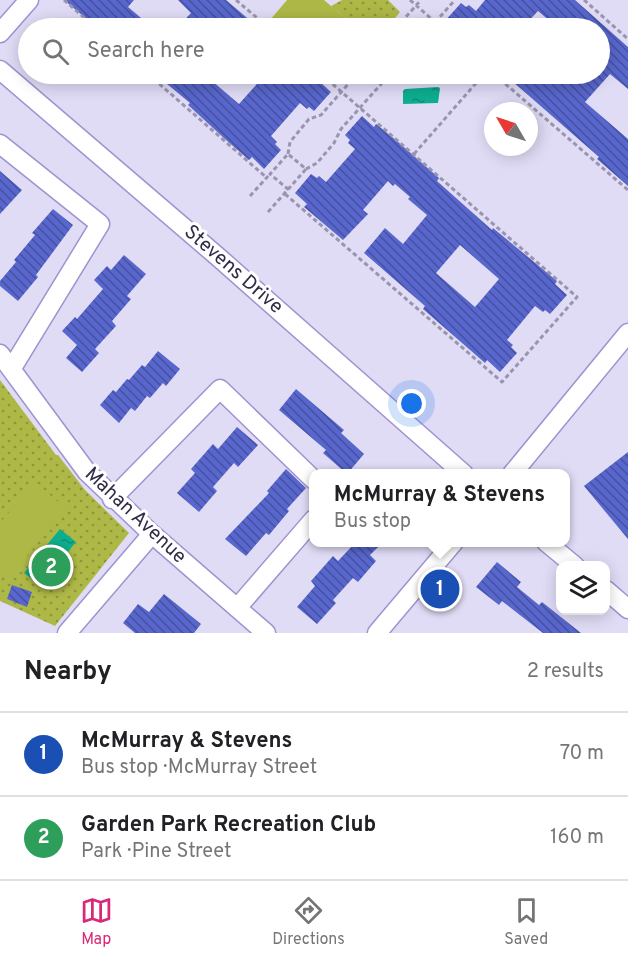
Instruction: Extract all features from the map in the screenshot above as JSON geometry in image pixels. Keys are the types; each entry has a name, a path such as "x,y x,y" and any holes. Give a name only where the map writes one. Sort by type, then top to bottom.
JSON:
{"street":[{"path":"0,33 29,0"},
{"name":"Stevens Drive","path":"0,70 217,255 458,469"},
{"path":"0,144 100,224 6,361"},
{"path":"516,469 628,333"},
{"name":"Mahan Avenue","path":"6,361 87,472 112,499 266,633"},
{"path":"112,499 220,389 309,475"},
{"path":"237,608 309,525"},
{"path":"67,633 152,534"},
{"path":"377,633 451,547"},
{"path":"551,547 569,561"},
{"path":"610,593 628,609"}],"path":[{"path":"64,0 85,18"},
{"path":"236,0 257,18"},
{"path":"410,0 430,18"},
{"path":"405,18 421,0"},
{"path":"439,18 455,0"},
{"path":"584,0 604,18"},
{"path":"610,23 628,39"},
{"path":"159,84 267,178"},
{"path":"285,194 502,382 577,297 333,84"},
{"path":"250,196 288,153 290,142 309,119 321,114 348,84"},
{"path":"268,212 306,169 317,163 334,143 341,129 381,84"},
{"path":"414,154 475,84"},
{"path":"506,84 628,190"},
{"path":"288,153 306,169"},
{"path":"270,174 289,190"}],"shaded area":[{"path":"287,0 324,0 345,18 272,18"},
{"path":"342,0 388,0 400,12 395,18 345,18 331,6"},
{"path":"0,380 85,490 129,533 55,626 0,601"},
{"path":"34,482 66,508 9,578 0,571 0,523"}],"water":[{"path":"440,88 438,103 403,104 405,89"},
{"path":"60,529 76,542 40,585 24,573"}],"building":[{"path":"64,0 134,0 128,7 141,18 92,18 85,18"},
{"path":"178,0 226,0 247,18 186,18 191,13"},
{"path":"485,0 575,0 595,18 546,18 538,11 531,18 448,18 461,3 466,7 469,5 476,11"},
{"path":"610,31 628,47 628,89 610,74"},
{"path":"167,84 216,84 239,104 257,84 322,84 331,92 314,111 300,103 271,136 281,150 264,169 252,157 249,160 225,139 188,105 190,103"},
{"path":"515,84 601,84 585,102 628,139 628,186 597,159 599,157"},
{"path":"362,116 374,127 376,124 439,178 437,181 492,230 493,228 557,281 555,284 567,295 550,314 535,306 507,340 517,353 500,372 487,360 485,363 423,309 425,306 364,253 385,228 403,244 427,215 395,184 393,186 388,181 363,210 368,214 343,240 304,207 307,204 295,193 311,174 317,178 319,176 326,182 355,149 348,143 350,140 345,135","holes":["460,245 499,279 475,307 436,273"]},
{"path":"0,171 22,190 0,214"},
{"path":"53,209 73,225 36,275 38,277 18,301 0,286 0,281 35,235 32,233"},
{"path":"124,255 146,274 127,296 131,299 112,321 116,326 95,349 99,353 82,372 66,358 77,345 62,331 75,317 77,319 103,289 94,280 107,266 111,270"},
{"path":"158,351 180,369 166,386 163,383 150,398 147,396 135,411 131,408 119,423 100,405 113,390 116,392 127,379 129,380 142,365 145,367"},
{"path":"296,389 344,430 341,433 364,454 351,469 341,469 323,453 326,450 279,410"},
{"path":"237,427 258,445 238,467 234,463 213,487 217,491 199,512 177,493 195,473 191,469 213,444 218,449"},
{"path":"628,452 628,539 584,486"},
{"path":"286,469 306,488 287,509 289,511 269,535 266,533 246,556 225,539 269,493 267,491"},
{"path":"351,547 378,547 370,555 376,561 358,582 353,578 333,600 336,603 317,624 297,607 315,586 311,581 333,556 338,561"},
{"path":"497,562 521,582 517,587 539,605 542,602 581,633 543,633 502,601 499,605 476,587"},
{"path":"12,585 32,592 27,607 7,599"},
{"path":"164,594 201,624 194,633 135,633 123,623 138,604 149,612"}],"place":[{"name":"Garden Park Recreation Club","path":"51,567"},
{"name":"McMurray & Stevens","path":"440,589"}]}
